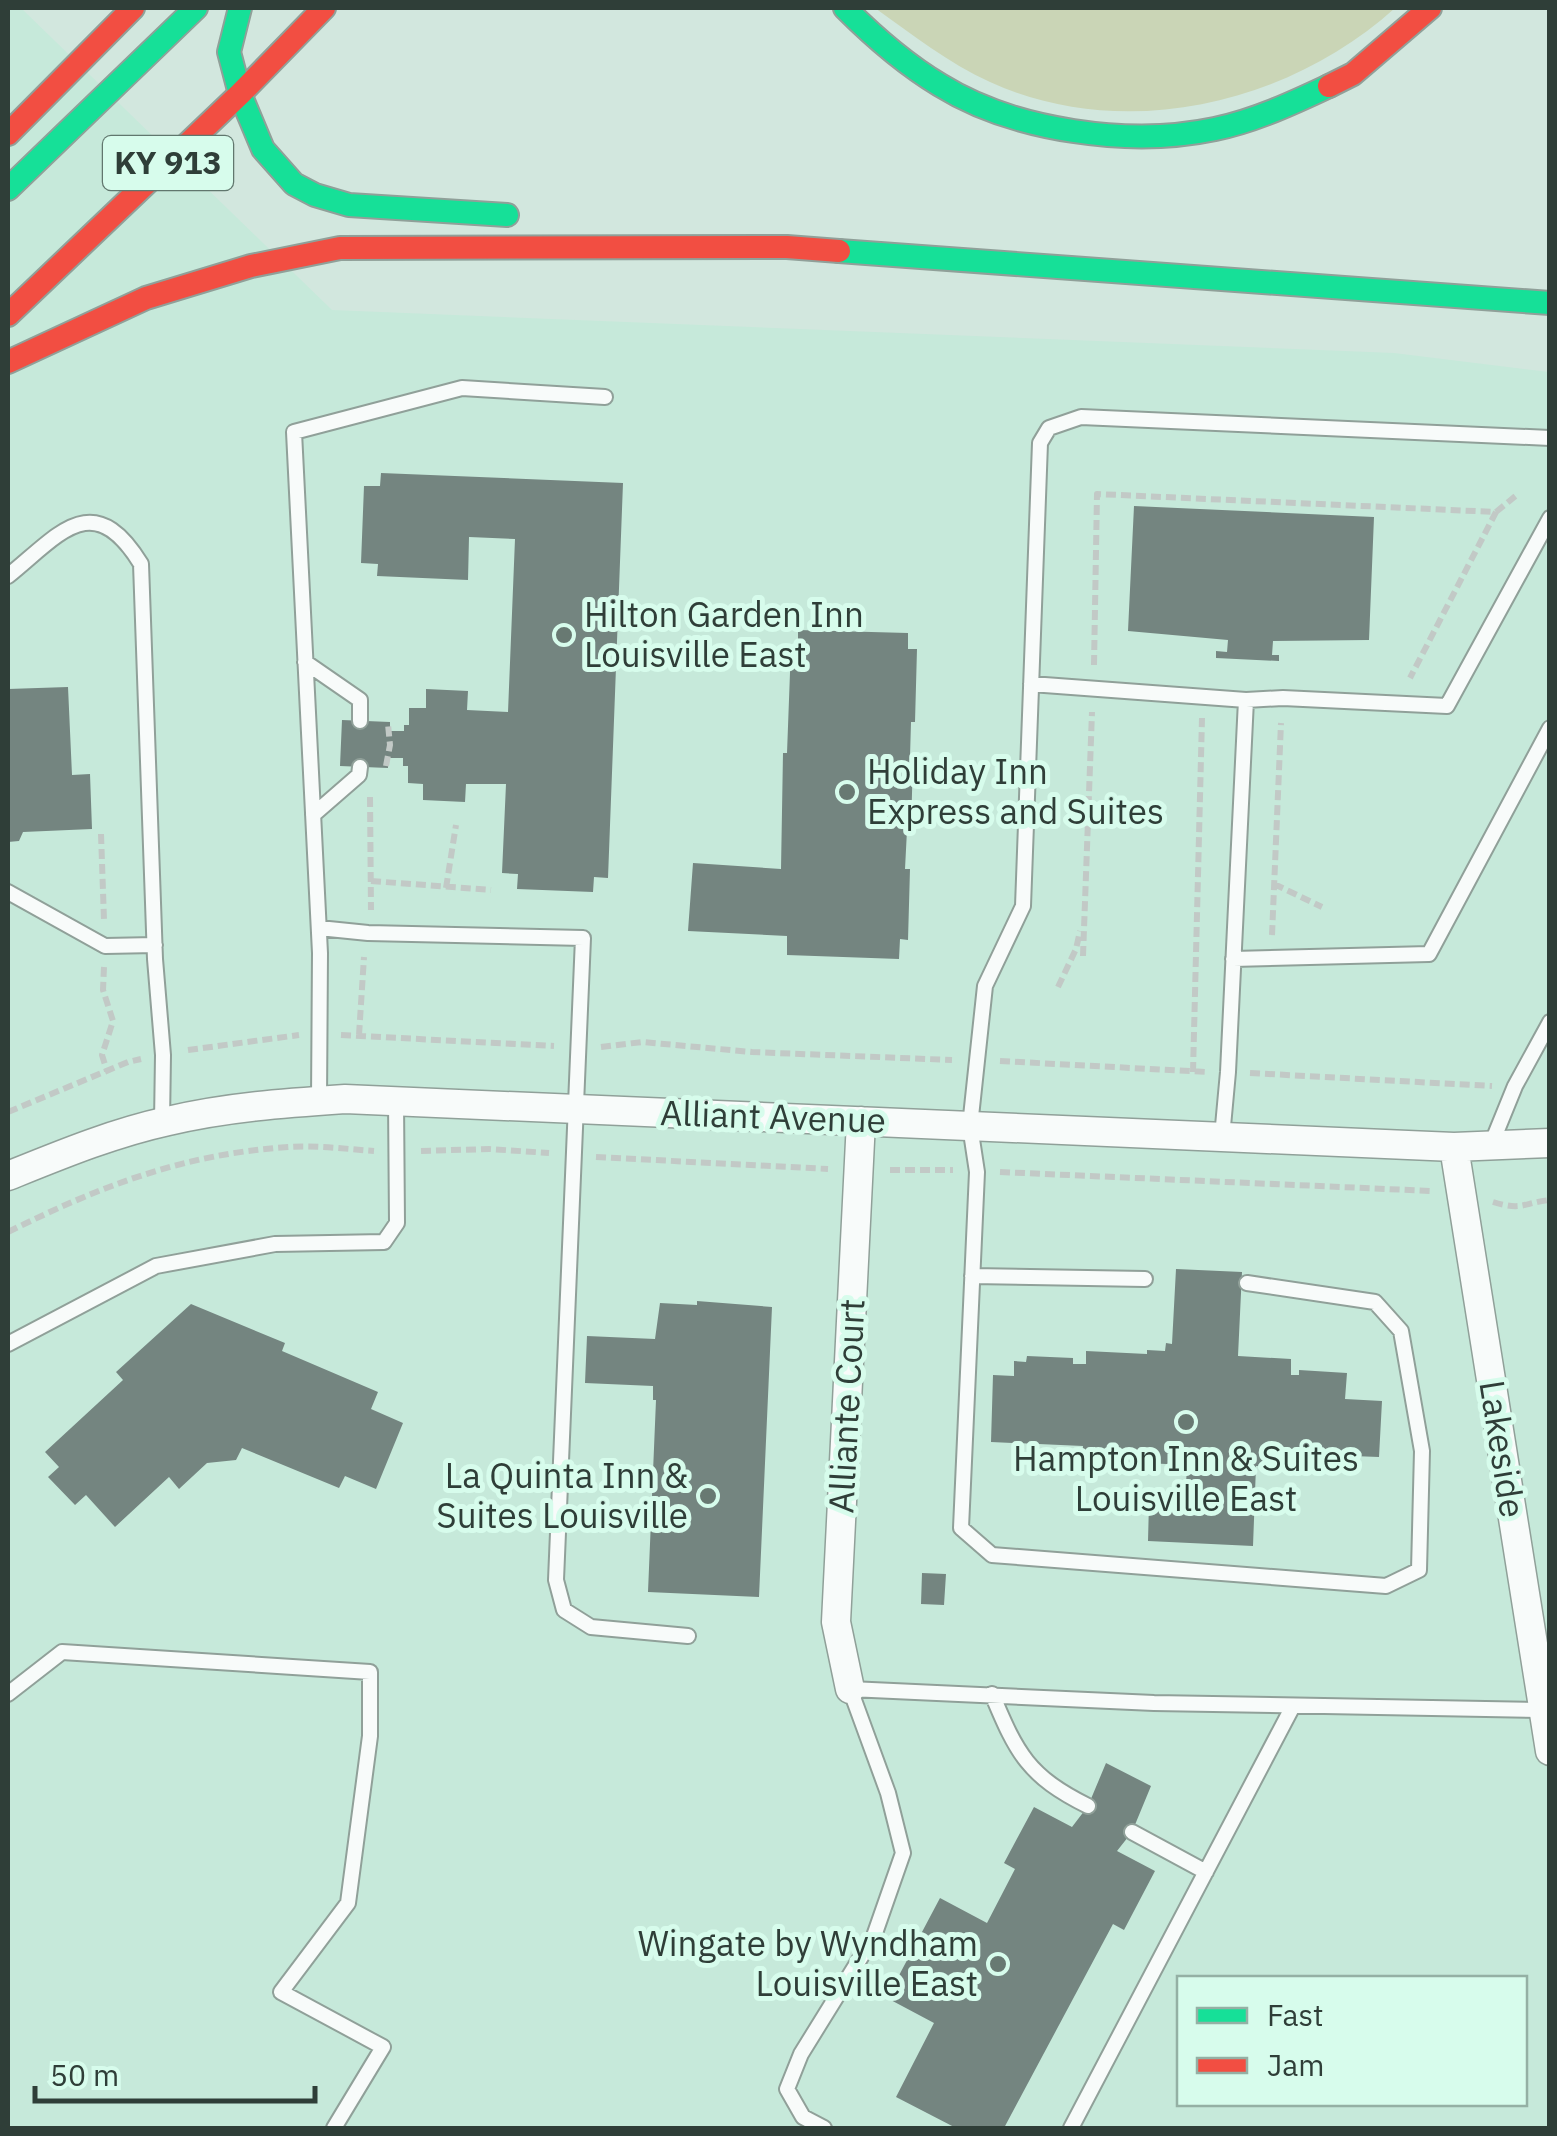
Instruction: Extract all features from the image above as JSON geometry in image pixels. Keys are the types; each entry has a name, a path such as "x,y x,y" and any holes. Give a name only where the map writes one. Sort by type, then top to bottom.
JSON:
{"main road":[{"path":"8,134 133,8"},
{"name":"KY 913","path":"8,189 196,8"},
{"path":"240,8 229,52 240,94 264,149 294,184 314,196 350,205 536,218"},
{"name":"KY 913","path":"8,315 240,94 324,8"},
{"path":"845,8 883,45 942,87 1012,117 1084,133 1150,136 1214,129 1287,106 1353,74 1430,8"},
{"path":"594,225 786,247 1550,303"},
{"path":"8,362 146,298 251,266 340,248 786,247"}],"street":[{"name":"Alliant Avenue","path":"8,1176 91,1143 162,1122 264,1104 320,1101 396,1101 1454,1147 1550,1143"},
{"name":"Alliante Court","path":"850,1689 836,1622 861,1121"},
{"name":"Lakeside","path":"1454,1147 1550,1750"}],"lane":[{"path":"320,1101 319,928 294,432 462,388 605,397"},
{"path":"1247,1283 1375,1302 1401,1331 1422,1451 1419,1570 1386,1586 992,1555 961,1528 977,1172 970,1126 985,986 1023,906 1040,442 1050,428 1080,417 1550,438"},
{"path":"1031,684 1246,700 1283,698 1448,706 1550,518"},
{"path":"8,576 70,526 88,521 110,526 141,564 155,945 164,1056 162,1122"},
{"path":"305,662 360,700 360,720"},
{"path":"1222,1137 1246,700"},
{"path":"1233,960 1429,954 1550,728"},
{"path":"313,815 358,775 360,767"},
{"path":"8,892 104,946 155,945"},
{"path":"319,928 368,933 583,938 556,1580 564,1610 591,1627 688,1636"},
{"path":"1491,1145 1515,1086 1550,1022"},
{"path":"8,1344 156,1266 275,1244 384,1242 397,1223 396,1101"},
{"path":"972,1276 1145,1279"},
{"path":"8,1694 62,1652 370,1672 370,1736 348,1902 280,1992 383,2047 334,2128"},
{"path":"824,2128 803,2117 788,2089 801,2054 874,1936 904,1852 888,1793 850,1689 1292,1706 1543,1710"},
{"path":"992,1694 1014,1747 1030,1767 1056,1790 1088,1806"},
{"path":"1071,2128 1292,1706"},
{"path":"1132,1832 1206,1872"}],"path":[{"path":"1083,956 1097,494 1496,512"},
{"path":"1405,687 1496,512 1518,494"},
{"path":"1193,1072 1203,696"},
{"path":"1272,959 1283,698"},
{"path":"446,888 456,825"},
{"path":"370,881 491,890"},
{"path":"1274,884 1322,907"},
{"path":"1058,987 1076,949 1084,915"},
{"path":"8,1112 128,1062 210,1045 320,1035 612,1047 642,1042 752,1052 1515,1086"},
{"path":"8,1232 142,1172 291,1146 395,1152 489,1149 858,1171 940,1168 1462,1192 1522,1208 1550,1200"}],"shaded area":[{"path":"8,8 21,8 332,310 1394,353 1549,372 1549,2128 8,2128"},
{"path":"875,8 1395,8 1353,41 1306,69 1256,90 1203,104 1149,111 1095,110 1042,100 990,82 945,57"}],"building":[{"name":"Hilton Garden Inn Louisville East","path":"381,473 623,483 608,878 594,877 593,892 517,889 518,874 502,873 506,784 466,784 465,802 423,800 423,784 408,783 408,766 403,766 403,758 388,758 388,768 340,766 342,720 390,722 390,731 404,731 404,725 409,725 409,708 426,708 426,689 468,691 467,710 508,712 515,539 469,537 468,580 377,576 378,564 361,563 364,486 380,486"},
{"path":"1134,506 1374,517 1369,640 1273,641 1272,655 1279,655 1279,661 1216,658 1216,651 1227,652 1228,640 1128,631"},
{"name":"Holiday Inn Express and Suites","path":"798,630 908,633 908,649 917,649 915,722 911,722 911,830 907,830 905,869 910,869 908,940 900,939 899,959 787,955 787,936 688,931 693,863 781,869 783,753 787,753 791,646 798,646"},
{"path":"68,687 72,775 90,774 92,829 23,832 19,841 8,842 8,689"},
{"name":"Hampton Inn & Suites Louisville East","path":"1176,1269 1242,1272 1238,1356 1291,1359 1291,1375 1299,1375 1299,1370 1347,1373 1345,1399 1382,1401 1379,1457 1326,1455 1326,1462 1290,1461 1289,1467 1256,1466 1253,1546 1148,1541 1149,1503 1185,1505 1187,1465 1082,1460 1083,1446 991,1442 993,1375 1014,1376 1014,1361 1026,1362 1027,1356 1073,1358 1073,1364 1086,1364 1086,1351 1165,1351 1166,1343 1172,1344"},
{"name":"La Quinta Inn & Suites Louisville","path":"697,1301 772,1307 759,1597 648,1592 656,1400 653,1386 585,1383 587,1336 655,1339 660,1303 697,1305"},
{"path":"191,1304 285,1343 282,1351 378,1392 371,1409 403,1423 376,1489 345,1476 339,1488 242,1448 236,1460 207,1463 179,1489 169,1477 115,1527 86,1495 75,1505 48,1477 59,1467 45,1452 123,1380 116,1372"},
{"path":"922,1573 946,1574 944,1605 921,1604"},
{"name":"Wingate by Wyndham Louisville East","path":"1106,1763 1151,1786 1132,1832 1117,1851 1155,1871 1124,1930 1113,1924 1004,2128 956,2128 896,2097 934,2023 887,1998 940,1898 987,1923 1015,1869 1004,1863 1034,1807 1072,1827 1088,1806"}],"traffic: fast":[{"path":"8,189 196,8"},
{"path":"240,8 229,52 240,94 263,149 294,184 349,205 507,215"},
{"path":"845,8 890,50 940,85 1002,114 1073,131 1147,136 1215,129 1259,116 1329,86"},
{"path":"839,251 1550,303"}],"traffic: jam":[{"path":"8,134 133,8"},
{"path":"8,315 240,94 324,8"},
{"path":"1329,86 1353,74 1430,8"},
{"path":"8,362 146,298 251,266 340,248 787,247 839,251"}],"place":[{"name":"Hilton Garden Inn Louisville East","path":"564,635"},
{"name":"Holiday Inn Express and Suites","path":"847,792"},
{"name":"Hampton Inn & Suites Louisville East","path":"1186,1422"},
{"name":"La Quinta Inn & Suites Louisville","path":"708,1496"},
{"name":"Wingate by Wyndham Louisville East","path":"998,1964"}]}
